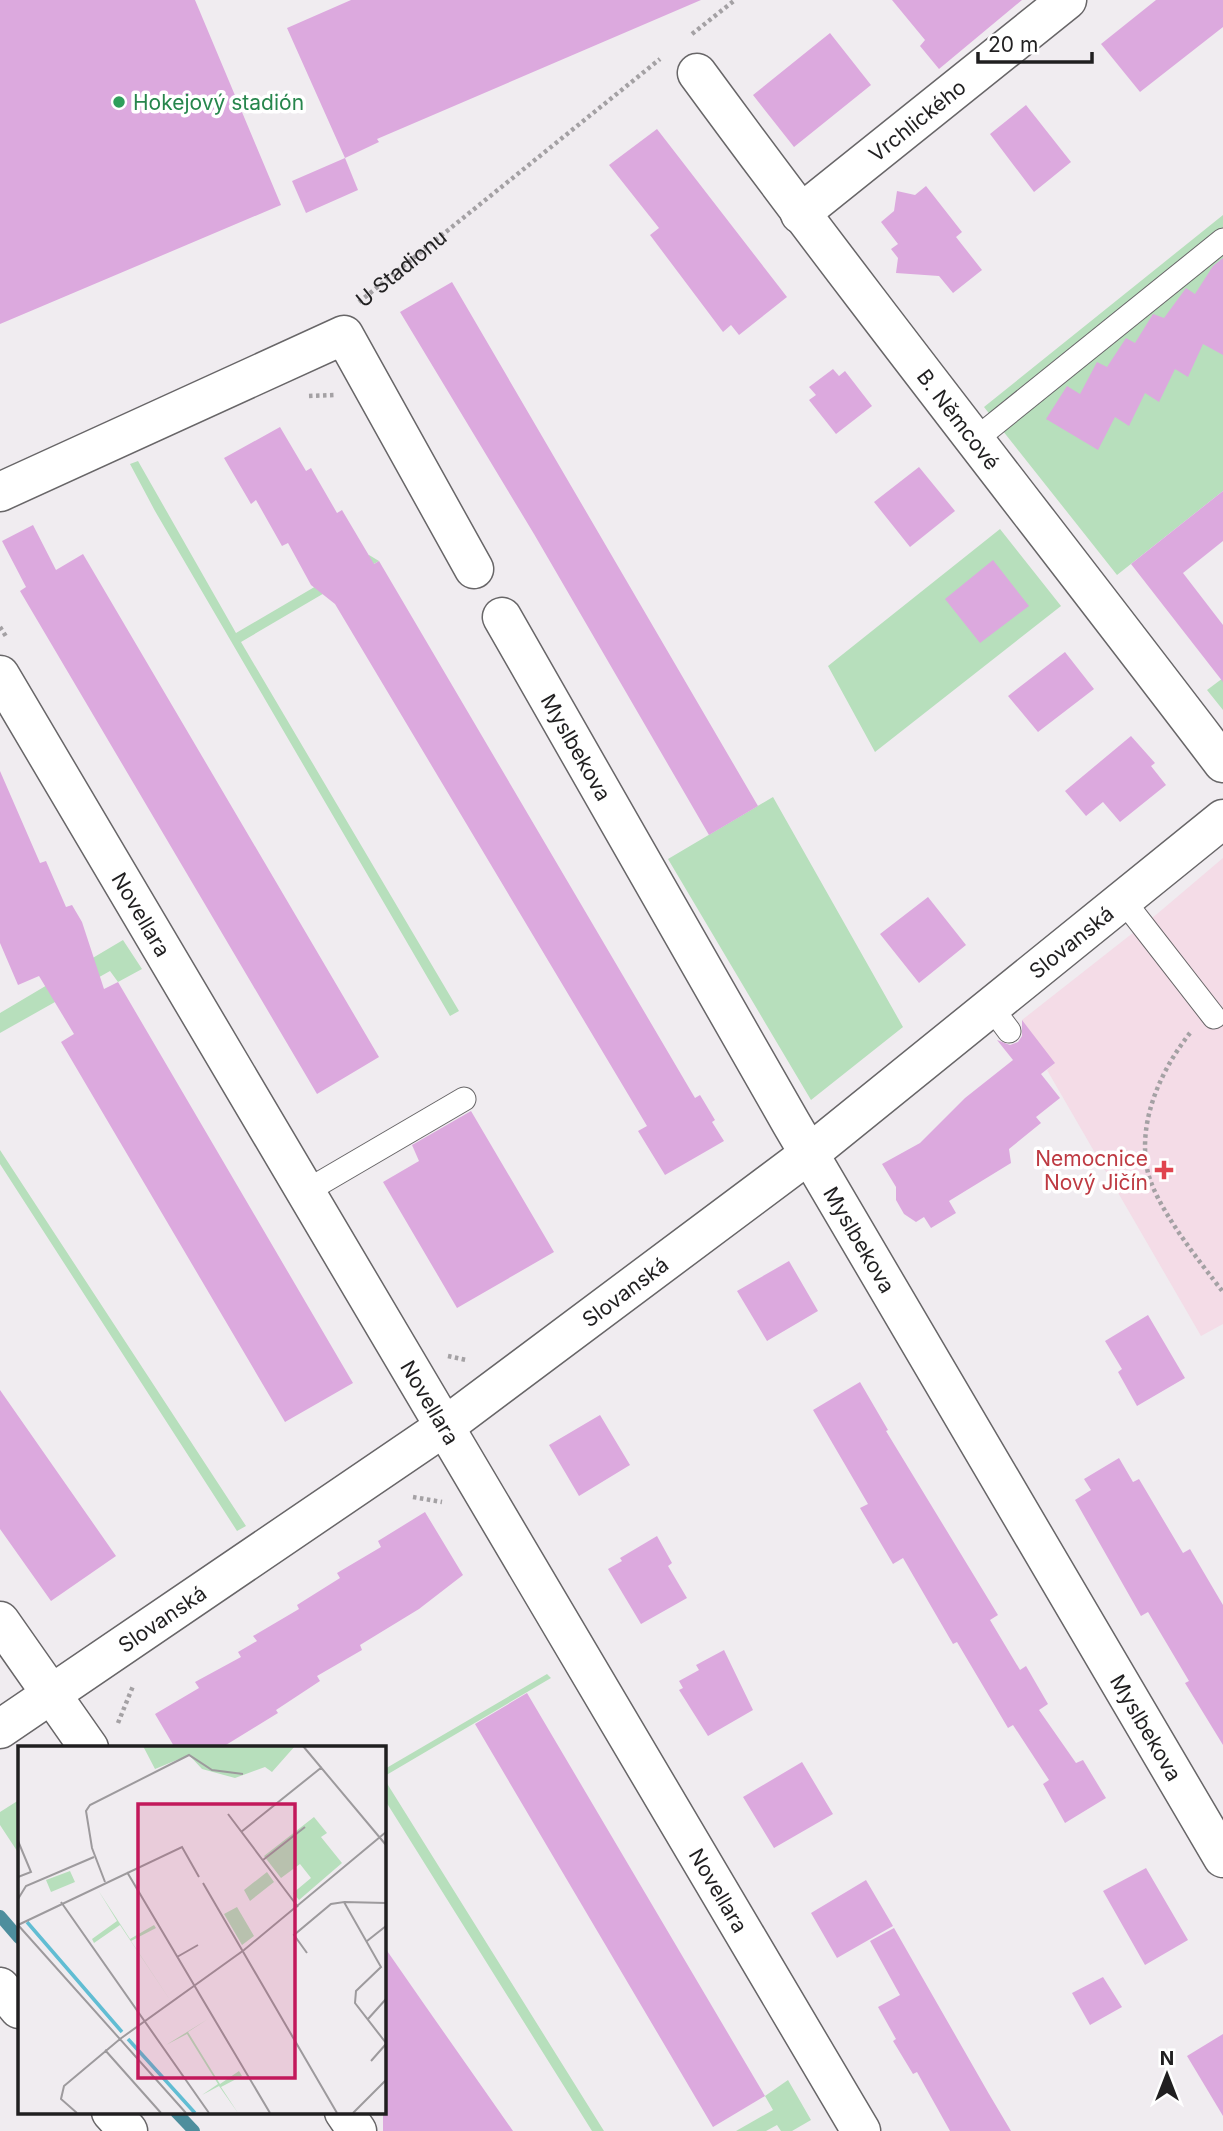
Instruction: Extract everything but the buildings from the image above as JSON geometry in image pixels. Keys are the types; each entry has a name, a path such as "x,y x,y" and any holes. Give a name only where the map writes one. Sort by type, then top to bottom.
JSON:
{"street":[{"name":"Vrchlického","path":"800,214 1067,0"},
{"name":"B. Němcové","path":"683,55 800,214 1223,763"},
{"path":"0,492 344,335 474,569"},
{"name":"Myslbekova","path":"502,617 809,1154 1223,1858"},
{"name":"Novellara","path":"7,663 305,1192 861,2131"},
{"name":"Slovanská","path":"0,1729 444,1427 809,1154 1000,1019 1123,900 1223,819"},
{"path":"0,1621 51,1695 103,1737"},
{"path":"0,1987 18,2008"},
{"path":"113,2114 128,2131"},
{"path":"345,2114 357,2131"}],"lane":[{"path":"976,439 1223,240"},
{"path":"1123,900 1220,1018"},
{"path":"305,1192 464,1099"}],"path":[{"name":"U Stadionu","path":"344,335 350,309 683,55 735,0"},
{"path":"0,627 7,663"},
{"path":"1220,1018 1189,1033 1163,1073 1145,1130 1147,1170 1164,1207 1223,1292"},
{"path":"442,1354 462,1360 472,1359"},
{"path":"402,1495 439,1500 449,1508"},
{"path":"103,1737 135,1683"}],"shaded area":[{"name":"Nemocnice Nový Jičín","path":"1223,858 1223,1324 1201,1336 1047,1070 1054,1064 1022,1020 1157,914"}],"green space":[{"path":"1223,215 1223,491 1117,575 984,407"},
{"path":"138,461 236,633 369,555 379,561 241,642 459,1011 450,1016 155,511 130,464"},
{"path":"1000,529 1061,606 875,752 828,666"},
{"path":"1223,678 1223,710 1207,690"},
{"path":"773,797 903,1027 811,1100 668,859"},
{"path":"123,940 142,969 118,982 110,971 0,1033 0,1013"},
{"path":"0,1150 246,1526 237,1531 0,1164"},
{"path":"547,1674 551,1678 385,1776 385,1769"},
{"path":"385,1780 604,2131 592,2131 385,1800"},
{"path":"18,1801 18,1852 0,1825 0,1812"},
{"path":"788,2080 811,2120 792,2131 781,2131 777,2125 766,2131 736,2131 773,2110 765,2096"}],"waterway":[{"path":"0,1916 18,1937"},
{"path":"178,2114 194,2131"}],"place":[{"name":"Hokejový stadión","path":"119,102"},
{"name":"Nemocnice Nový Jičín","path":"1164,1170"}]}
